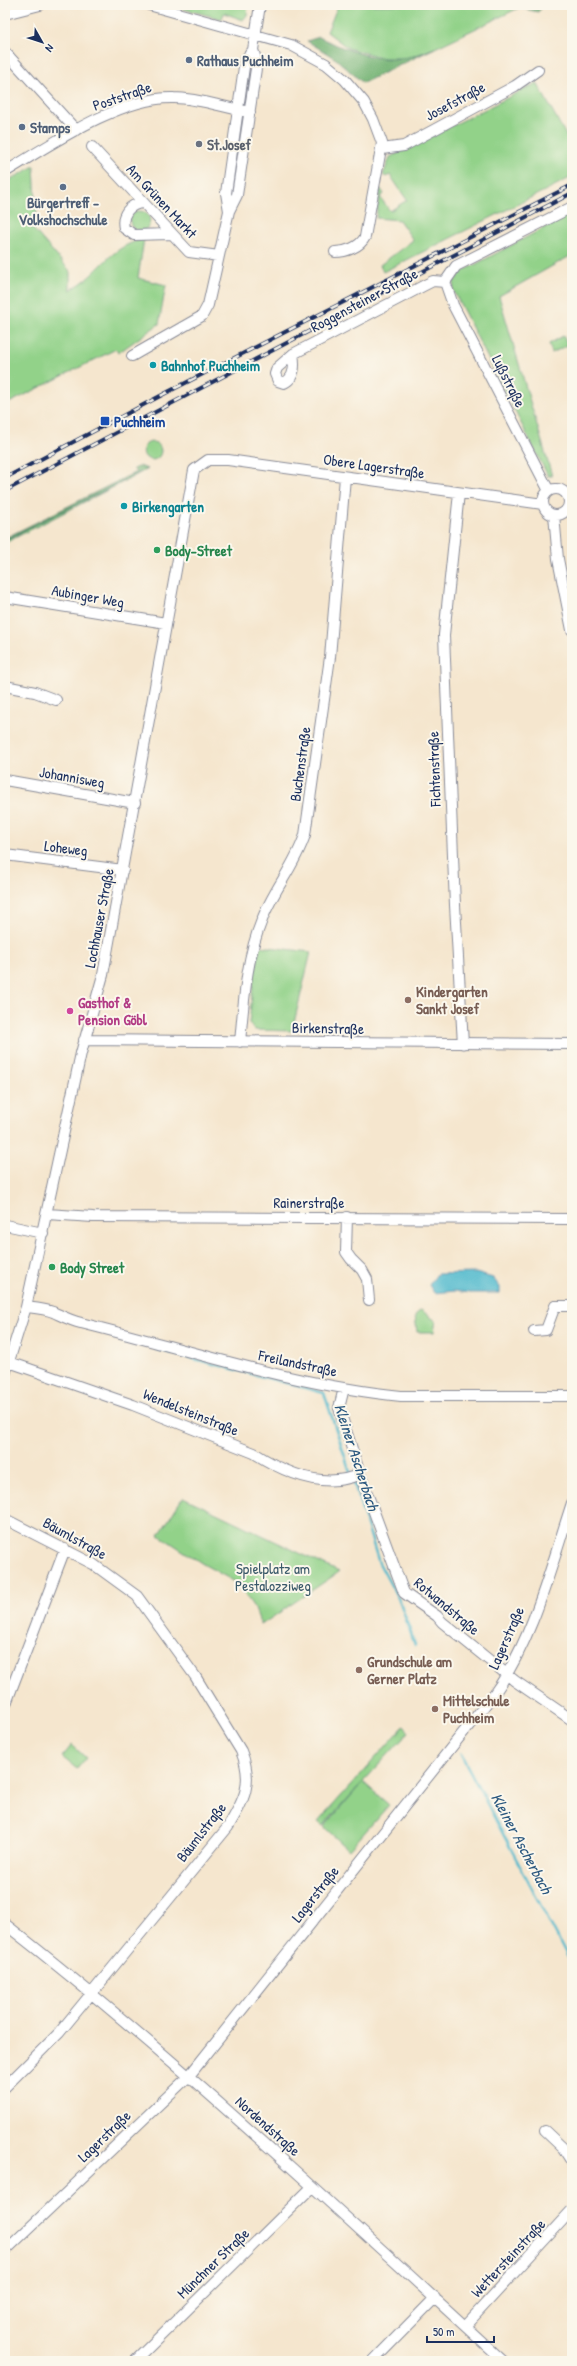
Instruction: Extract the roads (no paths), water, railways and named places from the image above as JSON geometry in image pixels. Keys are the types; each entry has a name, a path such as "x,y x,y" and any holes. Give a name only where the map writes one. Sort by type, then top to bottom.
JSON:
{"street":[{"path":"5,14 40,5"},
{"path":"149,5 256,34 305,51 334,70 364,102 373,119 382,149 365,237 357,246 343,252 335,252"},
{"path":"229,211 226,193 245,60 253,50 260,5"},
{"path":"132,356 202,316 210,299 229,211 237,195 257,62 253,50"},
{"path":"5,52 76,130"},
{"name":"Josefstraße","path":"382,149 404,146 515,86 538,70"},
{"name":"Poststraße","path":"5,172 76,130 100,118 156,98 176,98 250,112"},
{"name":"Am Grünen Markt","path":"92,147 188,252 219,256"},
{"path":"143,203 131,207 125,214 123,221 124,228 134,235 170,234"},
{"path":"445,282 456,266 572,207"},
{"name":"Roggensteiner Straße","path":"293,354 426,285 433,282 445,282"},
{"name":"Lußstraße","path":"445,282 453,305 549,491"},
{"name":"Obere Lagerstraße","path":"201,464 208,460 228,460 543,504"},
{"name":"Lochhauser Straße","path":"5,1374 26,1307 84,1040 103,974 135,803 191,482 194,470 201,464"},
{"name":"Buchenstraße","path":"240,1042 250,952 262,918 299,854 305,835 330,657 345,477"},
{"path":"562,490 571,500 566,511 554,515 547,512 543,504 544,497 549,491 562,490"},
{"name":"Fichtenstraße","path":"459,493 444,634 455,905 463,1044"},
{"path":"554,515 558,559 572,630"},
{"name":"Aubinger Weg","path":"5,597 166,623"},
{"path":"5,686 35,692 56,700"},
{"name":"Johannisweg","path":"5,780 135,803"},
{"name":"Loheweg","path":"5,855 123,870"},
{"name":"Birkenstraße","path":"84,1040 572,1044"},
{"name":"Rainerstraße","path":"47,1214 92,1217 572,1219"},
{"path":"347,1217 346,1252 362,1270 367,1279 369,1300"},
{"path":"5,1225 43,1233"},
{"path":"534,1331 546,1330 555,1306 572,1306"},
{"name":"Freilandstraße","path":"26,1307 51,1311 72,1322 161,1342 282,1377 344,1388 401,1396 572,1396"},
{"name":"Wendelsteinstraße","path":"9,1362 133,1405 254,1453 270,1463 308,1478 331,1482 353,1477"},
{"name":"Rotwandstraße","path":"344,1388 339,1408 353,1477 404,1593 437,1616 442,1622 507,1675 572,1720"},
{"name":"Lagerstraße","path":"5,2251 189,2076 353,1869 420,1790 507,1675 529,1629 572,1503"},
{"name":"Bäumlstraße","path":"5,1519 111,1576 138,1596 195,1676 241,1751 247,1765 246,1791 228,1826 91,1991 59,2033 5,2087"},
{"path":"5,1706 65,1550"},
{"name":"Nordendstraße","path":"5,1924 91,1991 189,2076 436,2298 503,2361"},
{"path":"545,2131 563,2148 572,2162"},
{"name":"Münchner Straße","path":"135,2361 312,2187"},
{"name":"Wettersteinstraße","path":"465,2326 572,2210"},
{"path":"373,2361 436,2298"}],"water":[{"path":"476,1273 493,1278 500,1287 500,1293 470,1293 455,1291 434,1293 429,1285 437,1274"}],"waterway":[{"name":"Kleiner Ascherbach","path":"156,1349 324,1393 351,1475"},
{"name":"Kleiner Ascherbach","path":"353,1480 379,1563 400,1602 415,1645"},
{"name":"Kleiner Ascherbach","path":"461,1754 572,1965"}],"railway":[{"path":"5,478 164,394 572,185"},
{"path":"5,491 572,193"}],"place":[{"name":"Rathaus Puchheim","path":"189,60"},
{"name":"Stamps","path":"22,127"},
{"name":"St.Josef","path":"199,144"},
{"name":"Bürgertreff - Volkshochschule","path":"63,187"},
{"name":"Bahnhof Puchheim","path":"153,365"},
{"name":"Puchheim","path":"105,421"},
{"name":"Birkengarten","path":"124,506"},
{"name":"Body-Street","path":"157,550"},
{"name":"Kindergarten Sankt Josef","path":"408,1000"},
{"name":"Gasthof & Pension Göbl","path":"70,1011"},
{"name":"Body Street","path":"52,1267"},
{"name":"Grundschule am Gerner Platz","path":"359,1670"},
{"name":"Mittelschule Puchheim","path":"435,1709"}],"park label":[{"name":"Spielplatz am Pestalozziweg","path":"273,1576"}]}
